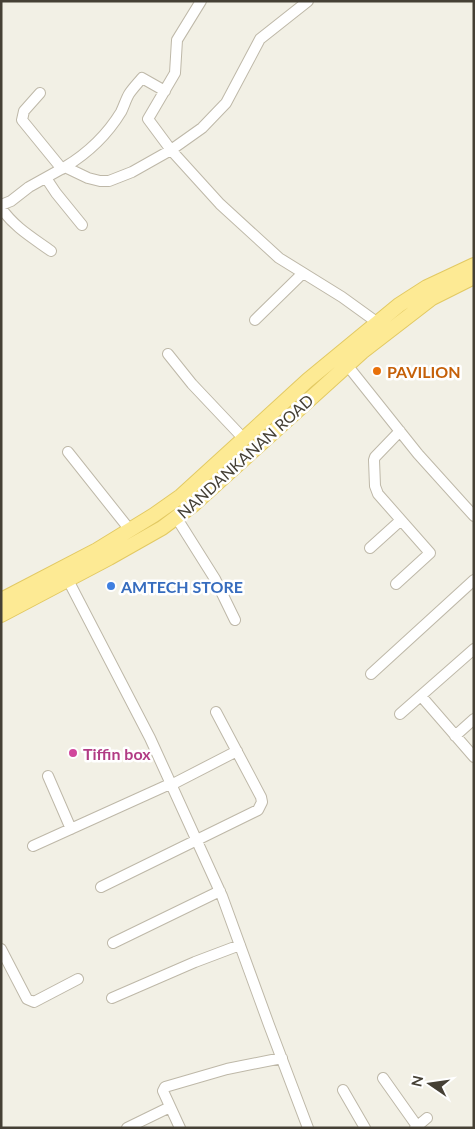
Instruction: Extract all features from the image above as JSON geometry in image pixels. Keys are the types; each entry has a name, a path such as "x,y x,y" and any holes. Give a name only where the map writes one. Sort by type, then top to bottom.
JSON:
{"main road":[{"name":"NANDANKANAN ROAD","path":"1,600 88,555 181,496 313,376 399,305 427,287 474,265"},
{"name":"NANDANKANAN ROAD","path":"1,615 155,532 193,505 347,366 432,298 474,277"},
{"path":"313,376 322,387"}],"street":[{"path":"201,1 177,40 175,73 148,119 171,150 238,222 279,258 342,297 378,323"},
{"path":"40,93 24,112 22,120 64,168 88,178 109,181 132,172 171,150 202,128 226,102 260,39 308,1"},
{"path":"51,251 13,224 1,207 30,187 80,158 93,147 113,125 130,94 142,78 165,91"},
{"path":"46,178 56,194 82,224"},
{"path":"256,320 303,273"},
{"path":"168,354 192,384 244,439"},
{"path":"347,366 400,431 474,516"},
{"path":"396,584 430,553 376,490 374,460 400,431"},
{"path":"68,452 130,530"},
{"path":"176,517 215,579 235,620"},
{"path":"370,548 401,520"},
{"path":"68,580 146,729 195,840 220,891 308,1128"},
{"path":"371,674 474,580"},
{"path":"400,714 474,649"},
{"path":"421,696 474,757"},
{"path":"102,887 258,810 261,806 261,797 216,712"},
{"path":"455,736 474,719"},
{"path":"33,846 171,785 237,752"},
{"path":"48,776 71,829"},
{"path":"113,943 220,891"},
{"path":"112,998 194,962 240,945"},
{"path":"1,949 27,1000 30,1002 34,1002 78,979"},
{"path":"180,1128 163,1091 166,1087 227,1069 282,1058"},
{"path":"383,1078 416,1127 427,1118"},
{"path":"342,1090 365,1128"},
{"path":"127,1128 170,1107"}],"place":[{"name":"PAVILION","path":"377,371"},
{"name":"AMTECH STORE","path":"111,586"},
{"name":"Tiffin box","path":"73,753"}]}
